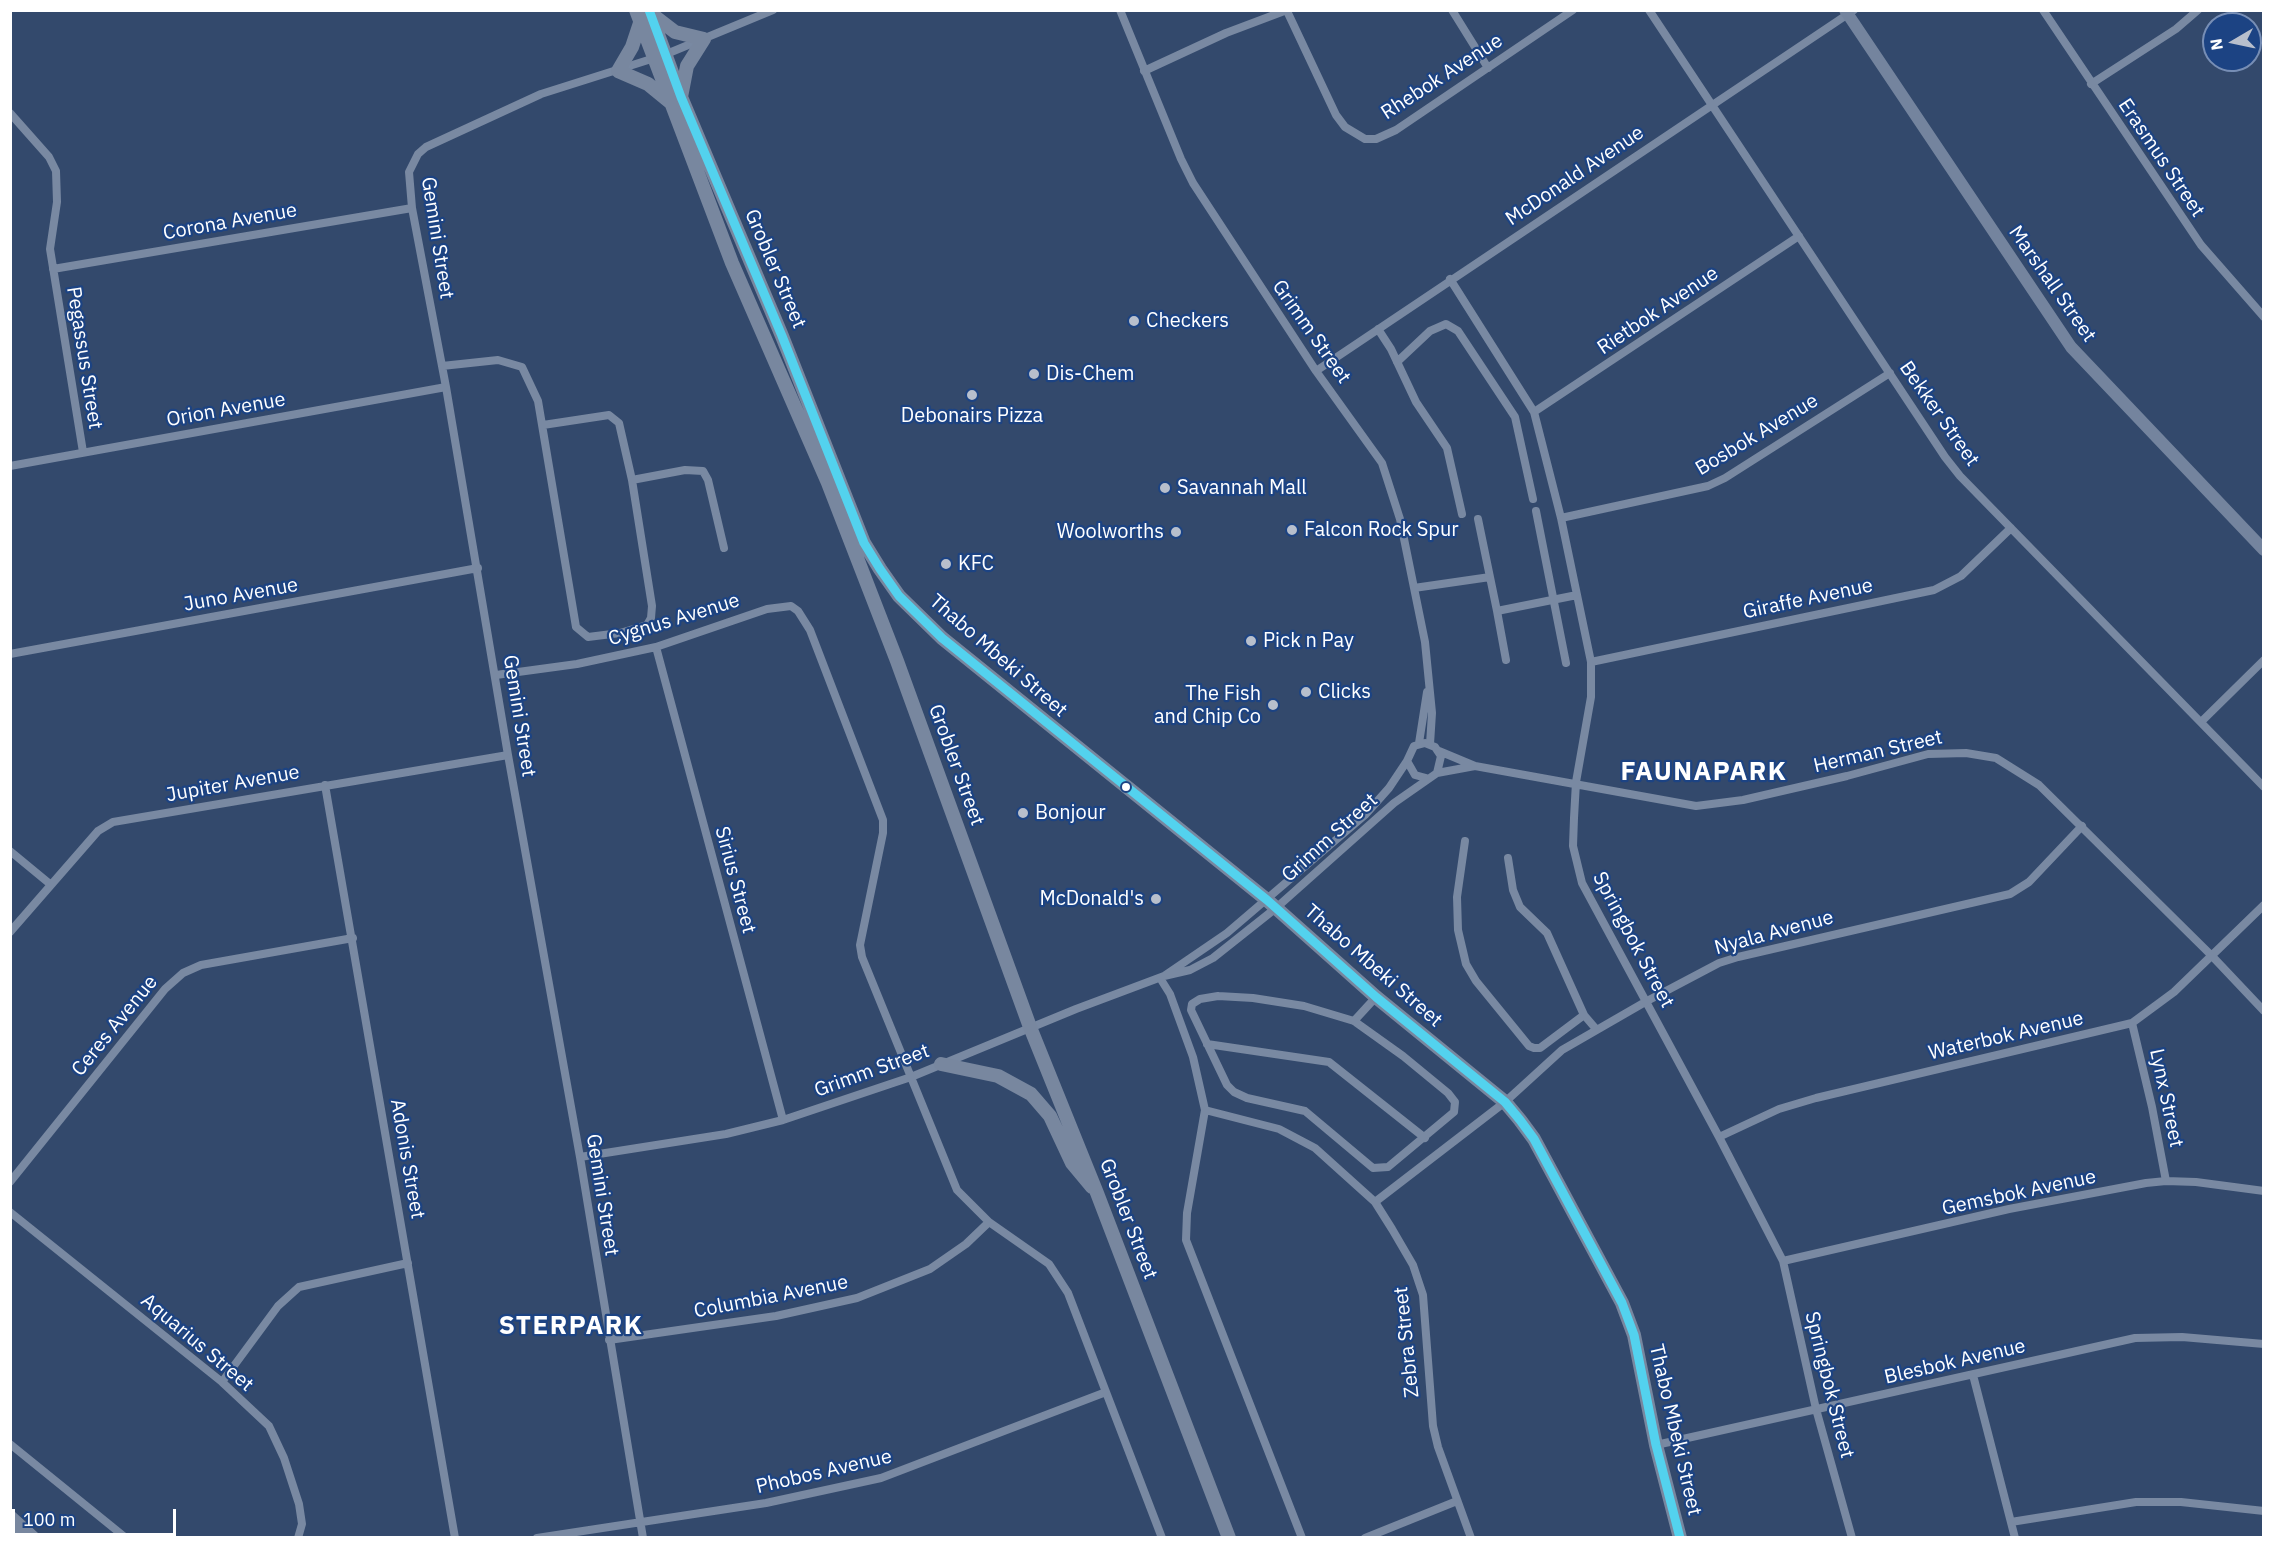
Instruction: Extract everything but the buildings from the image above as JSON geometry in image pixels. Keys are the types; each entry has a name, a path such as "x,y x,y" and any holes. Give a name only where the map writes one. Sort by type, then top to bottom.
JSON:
{"main road":[{"path":"643,14 675,32 704,39 687,66 676,100 618,71 632,48 643,14"},
{"name":"Grobler Street","path":"643,14 676,100 732,263 821,467 897,661 1030,1027 1097,1193 1229,1538"},
{"name":"Grobler Street","path":"676,100 782,336 864,543"},
{"path":"821,467 832,478 864,543 897,661"},
{"name":"Thabo Mbeki Street","path":"864,543 899,596 942,638 1271,904 1376,997 1505,1102 1534,1139 1622,1303 1634,1335 1656,1445 1680,1538"},
{"path":"941,1064 998,1076 1031,1094 1050,1116 1077,1171 1097,1193"},
{"path":"10,1517 33,1538"},
{"path":"10,1534 15,1538"}],"street":[{"name":"Gemini Street","path":"643,1538 478,568 412,208 409,172 418,154 426,147 541,94 659,57 773,10"},
{"name":"Grimm Street","path":"1120,10 1193,183 1316,371 1382,463 1400,519 1425,642 1429,685 1430,744"},
{"path":"1452,10 1488,68"},
{"name":"Rhebok Avenue","path":"1287,11 1336,115 1345,127 1365,139 1376,139 1396,130 1573,10"},
{"name":"Bekker Street","path":"1649,10 1945,457 2011,528 2264,787"},
{"name":"Erasmus Street","path":"2043,10 2201,245 2264,317"},
{"path":"2091,84 2176,29 2198,10"},
{"path":"1144,71 1226,33 1287,11"},
{"name":"McDonald Avenue","path":"1316,371 1849,12"},
{"name":"Marshall Street","path":"1849,12 2071,347 2264,550"},
{"name":"Pegassus Street","path":"10,113 49,157 56,171 57,202 50,249 83,452"},
{"name":"Corona Avenue","path":"53,269 412,208"},
{"name":"Rietbok Avenue","path":"1534,412 1799,236"},
{"name":"Springbok Street","path":"1450,279 1534,412 1561,518 1591,662 1591,697 1576,782 1573,846 1582,883 1611,940 1647,1001 1783,1261 1816,1409 1852,1538"},
{"path":"1396,362 1438,327 1446,324 1458,331 1515,417 1533,499"},
{"path":"1378,329 1416,402 1447,448 1462,514"},
{"path":"442,366 498,360 517,363 528,375 535,389 543,424 574,622 579,632 588,637 637,629 647,625 651,618 632,480 619,423 615,418 602,415 543,424"},
{"name":"Bosbok Avenue","path":"1561,518 1708,486 1725,478 1890,373"},
{"name":"Orion Avenue","path":"10,466 446,387"},
{"path":"632,480 685,470 704,472 724,548"},
{"path":"1536,511 1566,663"},
{"path":"1478,519 1506,660"},
{"name":"Giraffe Avenue","path":"1591,662 1934,590 1961,576 2011,528"},
{"name":"Juno Avenue","path":"10,654 478,568"},
{"path":"1414,588 1490,577"},
{"path":"1497,611 1577,595"},
{"name":"Cygnus Avenue","path":"496,675 577,664 656,648 756,613 791,606 798,611 810,630 881,810 883,833 861,949 911,1077"},
{"name":"Sirius Street","path":"656,648 783,1120"},
{"path":"2200,723 2264,660"},
{"name":"Grimm Street","path":"1419,744 1429,685"},
{"path":"1419,744 1430,744 1439,751 1442,762 1437,773 1426,778 1415,775 1407,761 1410,750 1419,744"},
{"name":"Herman Street","path":"1439,751 1476,766 1576,782 1674,804 1715,805 1847,776 1928,754 1966,753 1996,758 2026,776 2082,826 2264,1011"},
{"name":"Jupiter Avenue","path":"10,932 98,831 113,822 508,755"},
{"name":"Grimm Street","path":"1271,904 1365,815 1389,788 1407,761"},
{"name":"Herman Street","path":"1437,773 1476,766"},
{"name":"Grimm Street","path":"580,1157 726,1134 783,1120 911,1077 1030,1027 1162,977 1271,904 1426,778"},
{"name":"Adonis Street","path":"325,785 455,1538"},
{"name":"Nyala Avenue","path":"1375,1202 1505,1102 1562,1050 1647,1001 1719,963 1738,957 2010,894 2029,882 2082,826"},
{"path":"1465,841 1457,897 1458,930 1466,964 1476,981 1529,1046 1534,1048 1540,1048 1584,1015"},
{"path":"10,851 50,884"},
{"path":"1508,858 1513,890 1520,907 1547,933 1584,1015 1596,1029"},
{"name":"Waterbok Avenue","path":"1719,1137 1779,1109 1816,1098 2132,1023 2174,992 2264,905"},
{"name":"Ceres Avenue","path":"10,1182 165,989 183,973 201,965 353,939"},
{"path":"1162,977 1193,1057 1205,1110 1187,1212 1186,1240 1302,1538"},
{"path":"1211,996 1286,1002 1354,1021 1403,1056 1455,1102 1450,1116 1386,1168 1373,1168 1305,1111 1234,1092 1219,1073 1191,1007 1200,999 1211,996"},
{"path":"1354,1021 1376,997"},
{"name":"Lynx Street","path":"2132,1023 2166,1180"},
{"path":"1207,1044 1329,1062 1425,1137"},
{"path":"911,1077 957,1190 989,1222 1041,1258 1055,1272 1068,1293 1162,1538"},
{"name":"Zebra Street","path":"1205,1110 1279,1129 1298,1137 1331,1161 1375,1202 1406,1251 1419,1280 1425,1309 1433,1426 1471,1538"},
{"name":"Gemsbok Avenue","path":"1783,1261 2009,1209 2166,1180 2264,1191"},
{"name":"Aquarius Street","path":"10,1212 222,1382 269,1426 299,1504 302,1524 298,1538"},
{"name":"Columbia Avenue","path":"609,1340 776,1316 857,1298 930,1269 966,1244 989,1222"},
{"path":"222,1382 278,1306 299,1287 408,1263"},
{"name":"Blesbok Avenue","path":"1656,1445 2144,1336 2264,1344"},
{"path":"1973,1375 2015,1538"},
{"name":"Phobos Avenue","path":"537,1538 766,1503 881,1478 1106,1392"},
{"path":"10,1444 126,1538"},
{"path":"1365,1538 1457,1501"},
{"path":"2011,1522 2136,1502 2181,1502 2264,1511"}],"transit line":[{"path":"649,10 681,97 782,336 864,543 880,569 899,596 942,638 1267,900 1376,997 1505,1102 1520,1120 1534,1139 1622,1303 1634,1335 1656,1445 1680,1538"}],"place":[{"name":"Checkers","path":"1134,321"},
{"name":"Dis-Chem","path":"1034,374"},
{"name":"Debonairs Pizza","path":"972,395"},
{"name":"Savannah Mall","path":"1165,488"},
{"name":"Falcon Rock Spur","path":"1292,530"},
{"name":"Woolworths","path":"1176,532"},
{"name":"KFC","path":"946,564"},
{"name":"Pick n Pay","path":"1251,641"},
{"name":"Clicks","path":"1306,692"},
{"name":"The Fish and Chip Co","path":"1273,705"},
{"name":"Bonjour","path":"1023,813"},
{"name":"McDonald's","path":"1156,899"}],"district":[{"name":"FAUNAPARK","path":"1704,772"},
{"name":"STERPARK","path":"571,1326"}]}
